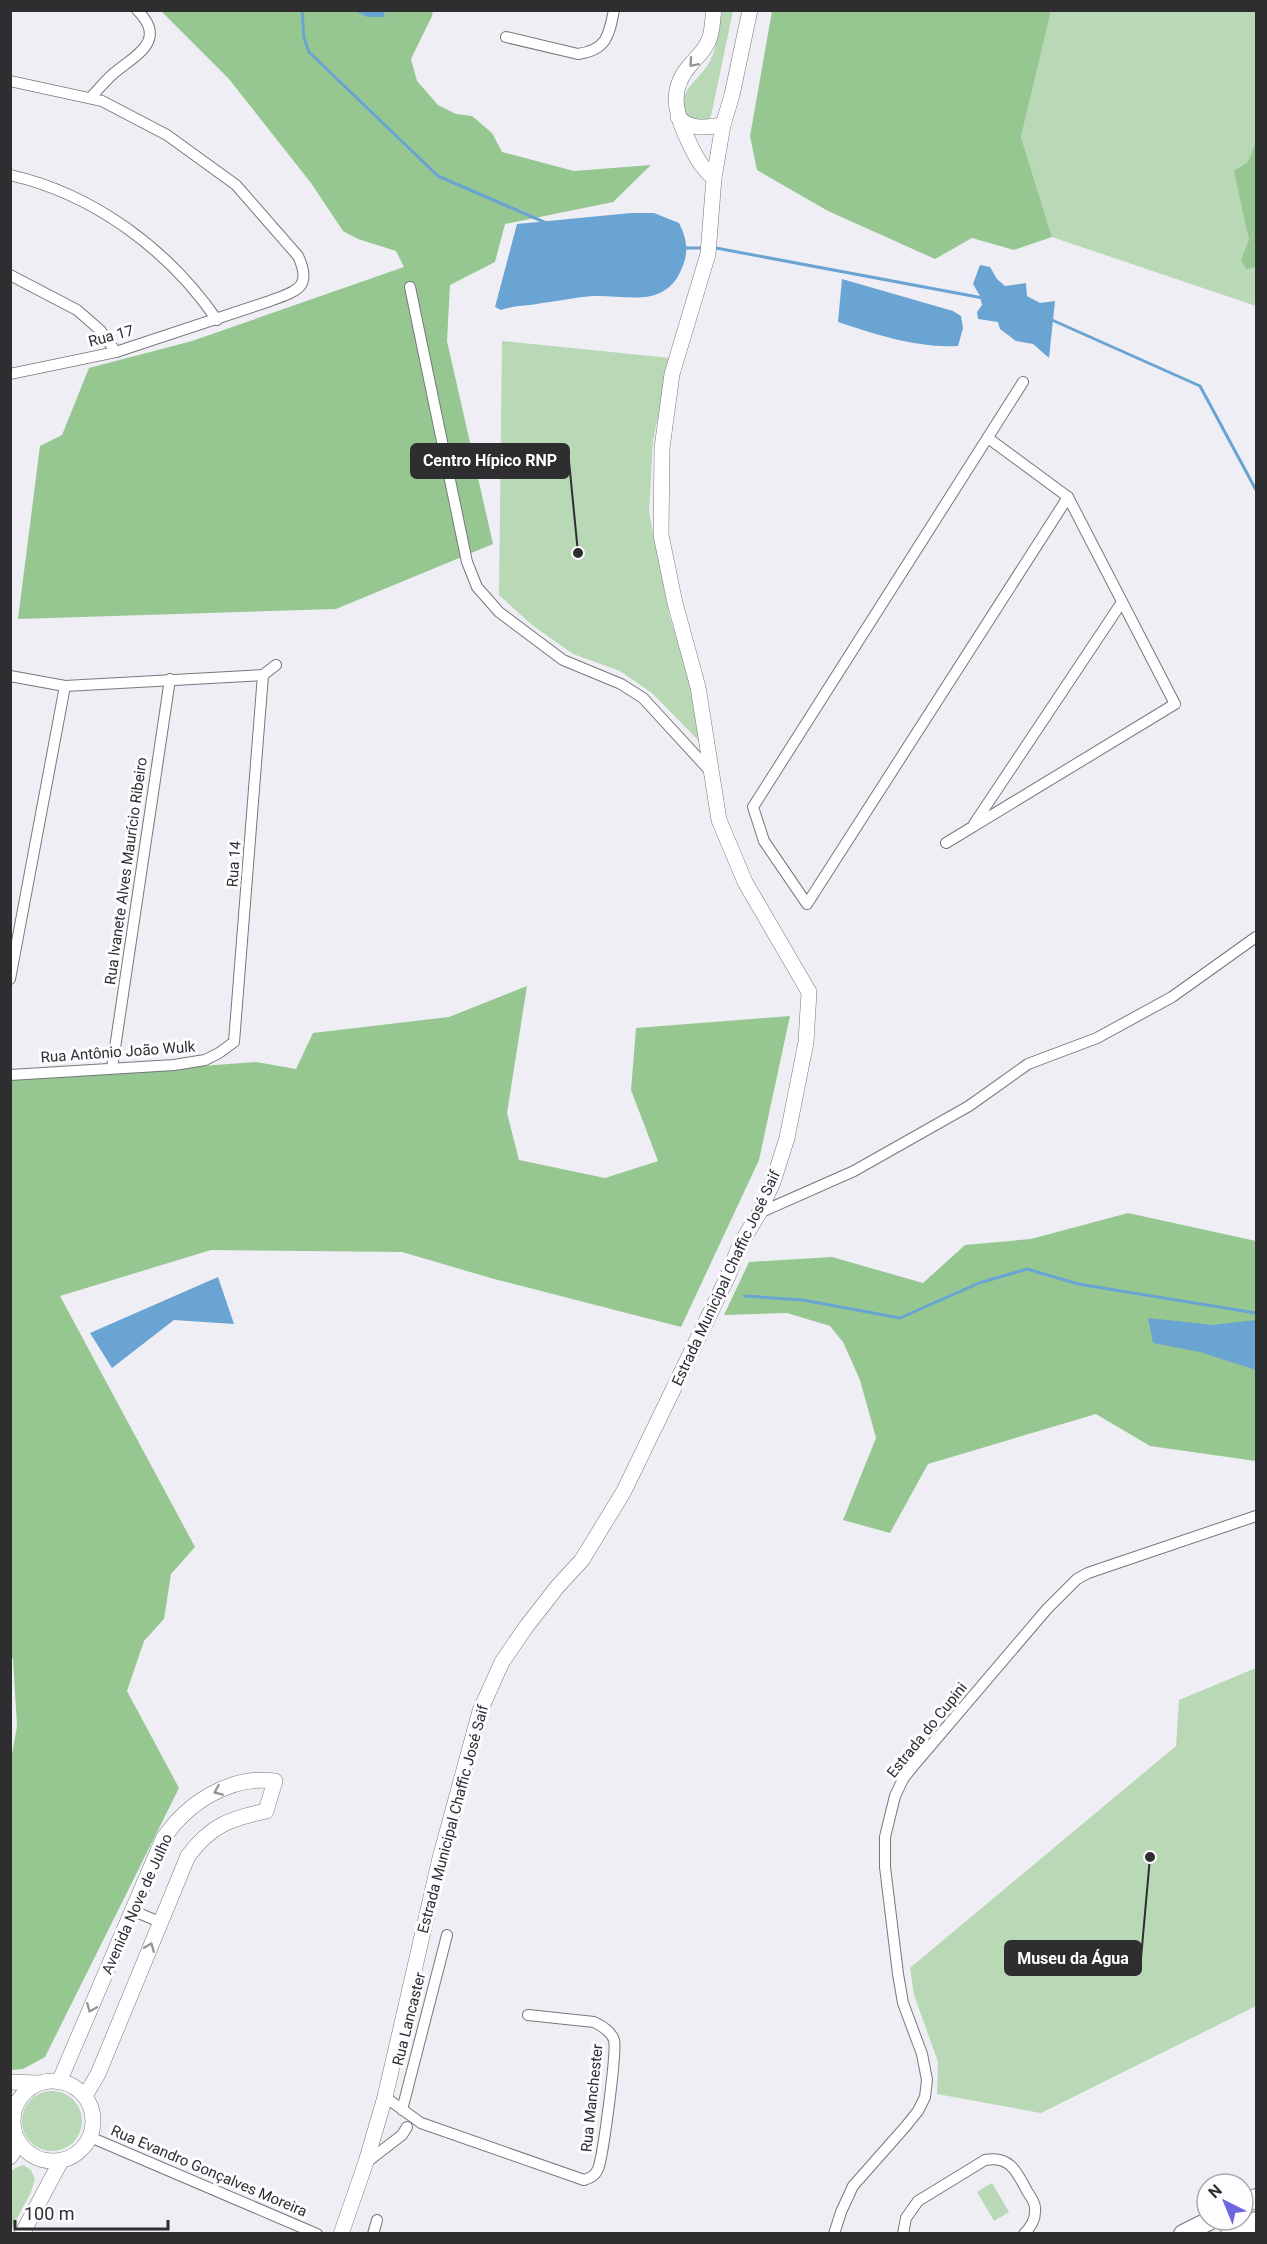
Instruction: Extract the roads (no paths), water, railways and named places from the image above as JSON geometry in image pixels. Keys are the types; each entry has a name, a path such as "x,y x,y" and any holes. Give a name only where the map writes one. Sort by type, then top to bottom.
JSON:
{"main road":[{"path":"1230,2234 1257,2221"}],"street":[{"path":"10,81 90,98 113,74 137,57 149,41 145,18 137,10"},
{"path":"506,37 578,54 585,53 598,48 605,40 611,30 614,10"},
{"path":"714,10 710,40 688,68 677,88 675,108 703,169 714,178"},
{"name":"Estrada Municipal Chaffic José Saif","path":"341,2234 385,2097 440,1858 480,1711 502,1662 558,1586 582,1560 624,1491 723,1285 738,1247 759,1213 773,1182 788,1138 806,1042 809,992 745,882 719,820 698,687 675,603 661,534 662,448 672,374 708,254 714,178 723,125 732,95 750,10"},
{"name":"Rua 17","path":"10,374 116,352 218,320 294,291 303,283 304,270 298,256 236,185 167,135 102,101 90,98"},
{"path":"678,117 687,125 694,127 723,125"},
{"path":"10,175 64,192 115,219 157,251 218,320"},
{"path":"10,275 77,310 100,330 116,352"},
{"path":"410,287 467,562 477,587 499,612 563,660 621,684 643,698 710,771"},
{"path":"1023,382 753,807 764,841 807,904 1068,497"},
{"path":"946,843 1175,704 1068,497 988,438"},
{"path":"972,827 1122,602"},
{"path":"10,676 65,686 263,675 276,665"},
{"name":"Rua 14","path":"225,1050 234,1042 237,1021 263,675"},
{"name":"Rua lvanete Alves Maurício Ribeiro","path":"112,1068 170,679"},
{"path":"10,979 65,686"},
{"path":"759,1213 854,1171 969,1106 1028,1064 1097,1038 1172,997 1256,937"},
{"name":"Rua Antônio João Wulk","path":"10,1075 174,1065 205,1060 225,1050"},
{"name":"Estrada do Cupini","path":"834,2234 841,2212 854,2186 918,2111 925,2097 927,2080 922,2054 903,2002 898,1974 885,1867 888,1816 903,1779 1047,1609 1077,1579 1088,1573 1257,1516"},
{"name":"Avenida Nove de Julho","path":"59,2082 131,1910 163,1839 175,1821 191,1807 227,1787 251,1781 275,1781 266,1811 222,1823 200,1840 188,1856 98,2074 85,2097"},
{"path":"131,1910 160,1922"},
{"name":"Rua Lancaster","path":"407,2127 405,2112 447,1935"},
{"name":"Rua Manchester","path":"385,2097 421,2123 584,2180 593,2176 598,2171 602,2153 614,2040 603,2026 594,2022 528,2015"},
{"path":"10,2082 59,2082 76,2088 85,2097 91,2108 93,2121 90,2137 85,2147 74,2156 61,2161 49,2162 34,2158 23,2150 15,2138 12,2108 27,2090 38,2083"},
{"path":"366,2162 402,2135 407,2127 421,2123"},
{"name":"Rua Evandro Gonçalves Moreira","path":"90,2137 317,2234"},
{"path":"10,2157 19,2143"},
{"path":"903,2234 906,2218 918,2201 985,2160 996,2158 1007,2163 1016,2172 1036,2206 1033,2223 1024,2234"},
{"path":"22,2234 61,2161"},
{"path":"373,2234 377,2220"}],"water":[{"path":"355,11 384,11 385,17 367,17"},
{"path":"631,213 654,213 679,223 682,229 686,256 675,281 666,290 645,297 593,296 501,310 495,307 517,224"},
{"path":"980,265 990,267 997,279 1005,286 1026,283 1027,296 1040,303 1055,301 1049,358 1033,344 1016,341 1000,329 998,322 978,319 977,312 982,305 973,284"},
{"path":"842,279 953,311 961,316 963,328 958,346 912,343 838,322"},
{"path":"218,1277 234,1324 174,1320 112,1368 90,1333"},
{"path":"1148,1318 1213,1325 1256,1320 1256,1370 1200,1352 1153,1343"}],"waterway":[{"path":"302,10 304,38 309,52 438,176 544,222"},
{"path":"684,248 700,248"},
{"path":"716,248 983,298"},
{"path":"1052,320 1200,386 1256,490"},
{"path":"745,1296 803,1300 900,1318 979,1283 1027,1269 1078,1284 1256,1313"}],"place":[{"name":"Centro Hípico RNP","path":"578,553"},
{"name":"Museu da Água","path":"1150,1857"}]}
